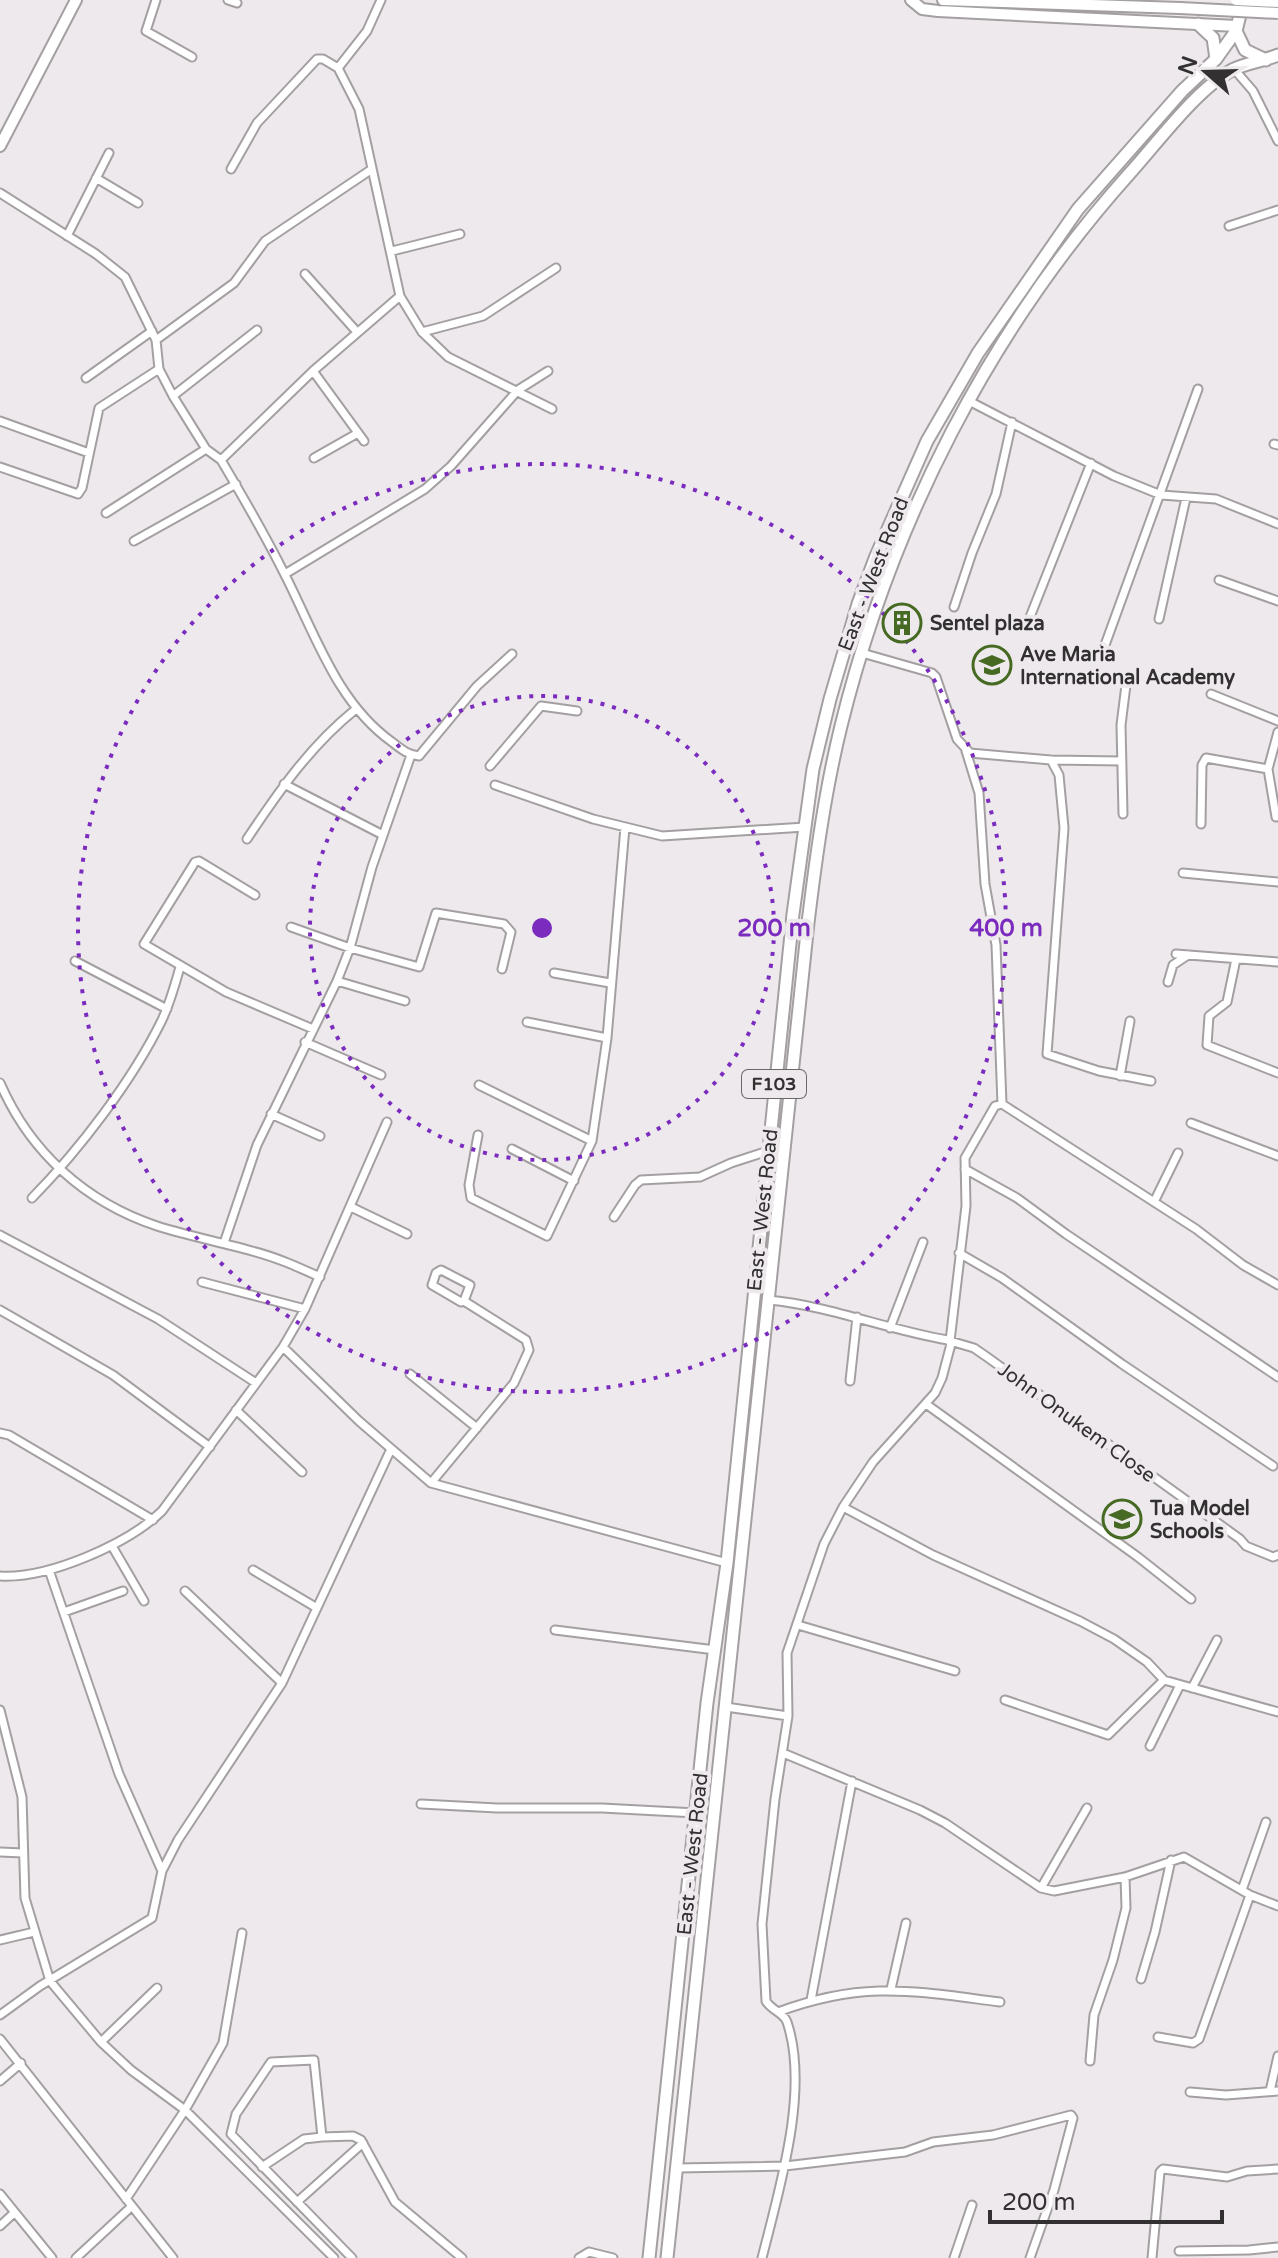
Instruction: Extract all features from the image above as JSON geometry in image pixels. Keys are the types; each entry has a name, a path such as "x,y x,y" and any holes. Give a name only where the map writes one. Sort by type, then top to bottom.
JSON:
{"main road":[{"name":"East - West Road","path":"649,2258 696,1813 727,1563 793,914 813,769 844,648 876,556 927,441 1014,298 1078,209 1182,91 1216,59 1237,29 1240,15 1251,0"},
{"path":"1198,24 1213,38 1216,59"},
{"path":"1237,29 1245,50 1272,58"},
{"name":"East - West Road","path":"667,2258 815,866 833,760 862,653 873,614 917,506 969,401 1033,297 1106,198 1211,85 1234,69 1272,58"},
{"path":"1095,190 1106,198"},
{"path":"675,2018 693,2020"}],"street":[{"path":"0,146 76,0"},
{"path":"156,0 146,31 192,57"},
{"path":"228,0 237,3"},
{"path":"338,68 367,31 381,0"},
{"path":"911,0 922,9 938,11 1198,24 1237,29"},
{"path":"943,0 1278,13"},
{"path":"1236,0 1278,2"},
{"path":"231,169 257,123 317,59 338,68 359,109 400,296 422,332 448,357 552,409"},
{"path":"1234,69 1253,91 1278,141"},
{"path":"67,236 109,153"},
{"path":"156,340 234,283 260,245 372,169"},
{"path":"96,178 138,203"},
{"path":"0,193 112,265 125,277 156,340 159,369 173,396 206,449 221,460 236,484 285,574 331,669 356,709 372,727 411,755 419,756 477,686 512,654"},
{"path":"1229,226 1278,210"},
{"path":"392,251 460,234"},
{"path":"422,332 483,316 556,268"},
{"path":"305,274 357,332"},
{"path":"221,460 313,371 400,296"},
{"path":"173,396 257,330"},
{"path":"86,378 152,331"},
{"path":"0,467 78,494 82,488 100,406 159,369"},
{"path":"313,371 364,441"},
{"path":"285,574 425,489 451,466 518,390 548,371"},
{"path":"1105,645 1198,389"},
{"path":"969,401 1161,495 1222,501 1278,524"},
{"path":"0,421 89,453"},
{"path":"954,607 996,494 1012,422"},
{"path":"314,458 358,433"},
{"path":"106,513 206,449"},
{"path":"1026,627 1091,463"},
{"path":"134,541 236,484"},
{"path":"1159,619 1186,498"},
{"path":"1219,580 1278,601"},
{"path":"862,653 932,673 936,677 957,739 966,751 977,783 985,884 996,945 1002,1104"},
{"path":"1123,814 1121,761 1126,685"},
{"path":"1211,694 1278,721"},
{"path":"490,766 541,706 577,711"},
{"path":"247,839 284,784 330,730 356,709"},
{"path":"1276,817 1268,769 1278,732"},
{"path":"966,751 1051,760 1121,761"},
{"path":"224,1243 246,1174 271,1114 337,981 350,948 383,835 411,755"},
{"path":"1201,824 1202,765 1206,758 1268,769"},
{"path":"1051,760 1059,775 1064,828 1047,1054 1120,1076 1151,1081"},
{"path":"284,784 383,835"},
{"path":"495,785 593,819 675,837 805,827"},
{"path":"478,1135 469,1185 471,1198 547,1236 592,1141 607,1038 625,827"},
{"path":"255,895 199,861 195,862 144,941 146,946 236,997 313,1029"},
{"path":"1183,873 1278,882"},
{"path":"291,927 350,948 419,967 433,917 440,913 504,924 511,932 502,969"},
{"path":"1176,954 1278,962"},
{"path":"1168,982 1173,965 1188,955"},
{"path":"1236,959 1227,1002 1209,1016 1207,1045 1278,1073"},
{"path":"75,961 167,1009"},
{"path":"32,1198 60,1170 107,1108 149,1043 167,1009 180,967"},
{"path":"554,973 610,983"},
{"path":"337,981 405,1001"},
{"path":"1120,1076 1130,1021"},
{"path":"527,1022 607,1038"},
{"path":"305,1042 381,1075"},
{"path":"0,1083 14,1111 39,1148 75,1182 137,1218 282,1261 320,1277"},
{"path":"479,1085 592,1141"},
{"path":"762,2258 785,2166 795,2082 787,2021 766,2001 762,1924 775,1799 788,1716 790,1692 786,1660 819,1557 843,1507 873,1462 926,1404 942,1378 950,1341 966,1206 965,1158 974,1139 995,1106 1002,1104 1196,1229 1243,1265 1278,1285"},
{"path":"271,1114 320,1136"},
{"path":"0,1576 15,1577 49,1570 112,1546 153,1520 173,1498 283,1347 305,1309 387,1122"},
{"path":"1191,1123 1278,1156"},
{"path":"512,1149 574,1181"},
{"path":"614,1217 641,1180 700,1177 768,1151"},
{"path":"1154,1202 1178,1153"},
{"path":"965,1169 1017,1198 1278,1377"},
{"path":"351,1207 407,1234"},
{"path":"0,1235 158,1319 256,1383"},
{"path":"890,1328 923,1242"},
{"path":"959,1253 1002,1278 1110,1356 1273,1466"},
{"path":"431,1483 514,1383 529,1344 464,1301 432,1285 438,1271 470,1285 464,1301"},
{"path":"202,1282 305,1309"},
{"name":"John Onukem Close","path":"769,1300 857,1317 974,1348 1246,1546 1273,1557 1278,1555"},
{"path":"0,1310 113,1375 210,1447"},
{"path":"850,1381 857,1317"},
{"path":"283,1347 359,1421 431,1483 727,1563"},
{"path":"410,1374 477,1428"},
{"path":"926,1404 1191,1599"},
{"path":"236,1410 302,1472"},
{"path":"0,1433 9,1435 153,1520"},
{"path":"0,2015 152,1918 162,1871 211,1789 282,1683 391,1449"},
{"path":"843,1507 933,1555 1114,1639 1147,1662 1164,1680 1278,1712"},
{"path":"112,1546 144,1601"},
{"path":"49,1570 119,1774 162,1871"},
{"path":"253,1570 317,1608"},
{"path":"64,1612 123,1591"},
{"path":"185,1591 282,1683"},
{"path":"798,1625 955,1671"},
{"path":"555,1630 715,1650"},
{"path":"1192,1688 1217,1640"},
{"path":"1005,1700 1108,1735 1164,1680"},
{"path":"1150,1746 1180,1685"},
{"path":"726,1707 788,1716"},
{"path":"0,1710 22,1797 25,1898 50,1981 101,2042 131,2070 185,2110 334,2258"},
{"path":"783,1753 931,1815 1041,1888 1054,1891 1125,1877 1179,1857 1191,1860 1246,1892 1278,1906"},
{"path":"811,2000 852,1781"},
{"path":"421,1804 696,1813"},
{"path":"1041,1888 1087,1808"},
{"path":"1158,2037 1193,2043 1199,2039 1266,1822"},
{"path":"0,1852 23,1853"},
{"path":"1141,1979 1171,1860"},
{"path":"1090,2061 1094,2015 1113,1960 1126,1908 1125,1877"},
{"path":"891,1989 906,1923"},
{"path":"0,1940 34,1932"},
{"path":"126,2199 185,2110 223,2043 242,1933"},
{"path":"101,2042 157,1988"},
{"path":"778,2012 811,2000 848,1992 891,1989 1000,2002"},
{"path":"0,2039 173,2258"},
{"path":"1190,2092 1226,2095 1274,2091 1278,2056"},
{"path":"322,2137 314,2060 271,2062 231,2125 231,2134 352,2258"},
{"path":"0,2081 21,2063"},
{"path":"677,2168 785,2166 905,2152 926,2143 993,2135 1071,2115 1073,2118 1054,2190 1030,2258"},
{"path":"262,2167 304,2139 353,2136 363,2143 395,2202 462,2258"},
{"path":"297,2202 363,2143"},
{"path":"1152,2258 1160,2172 1163,2169 1219,2177 1278,2169"},
{"path":"0,2194 52,2258"},
{"path":"954,2258 972,2205"},
{"path":"76,2258 132,2206"},
{"path":"0,2226 14,2213"},
{"path":"1179,2251 1278,2247"},
{"path":"579,2258 589,2252 613,2258"}],"place":[{"name":"Sentel plaza","path":"902,623"},
{"name":"Ave Maria International Academy","path":"992,665"},
{"name":"Tua Model Schools","path":"1122,1519"}]}
